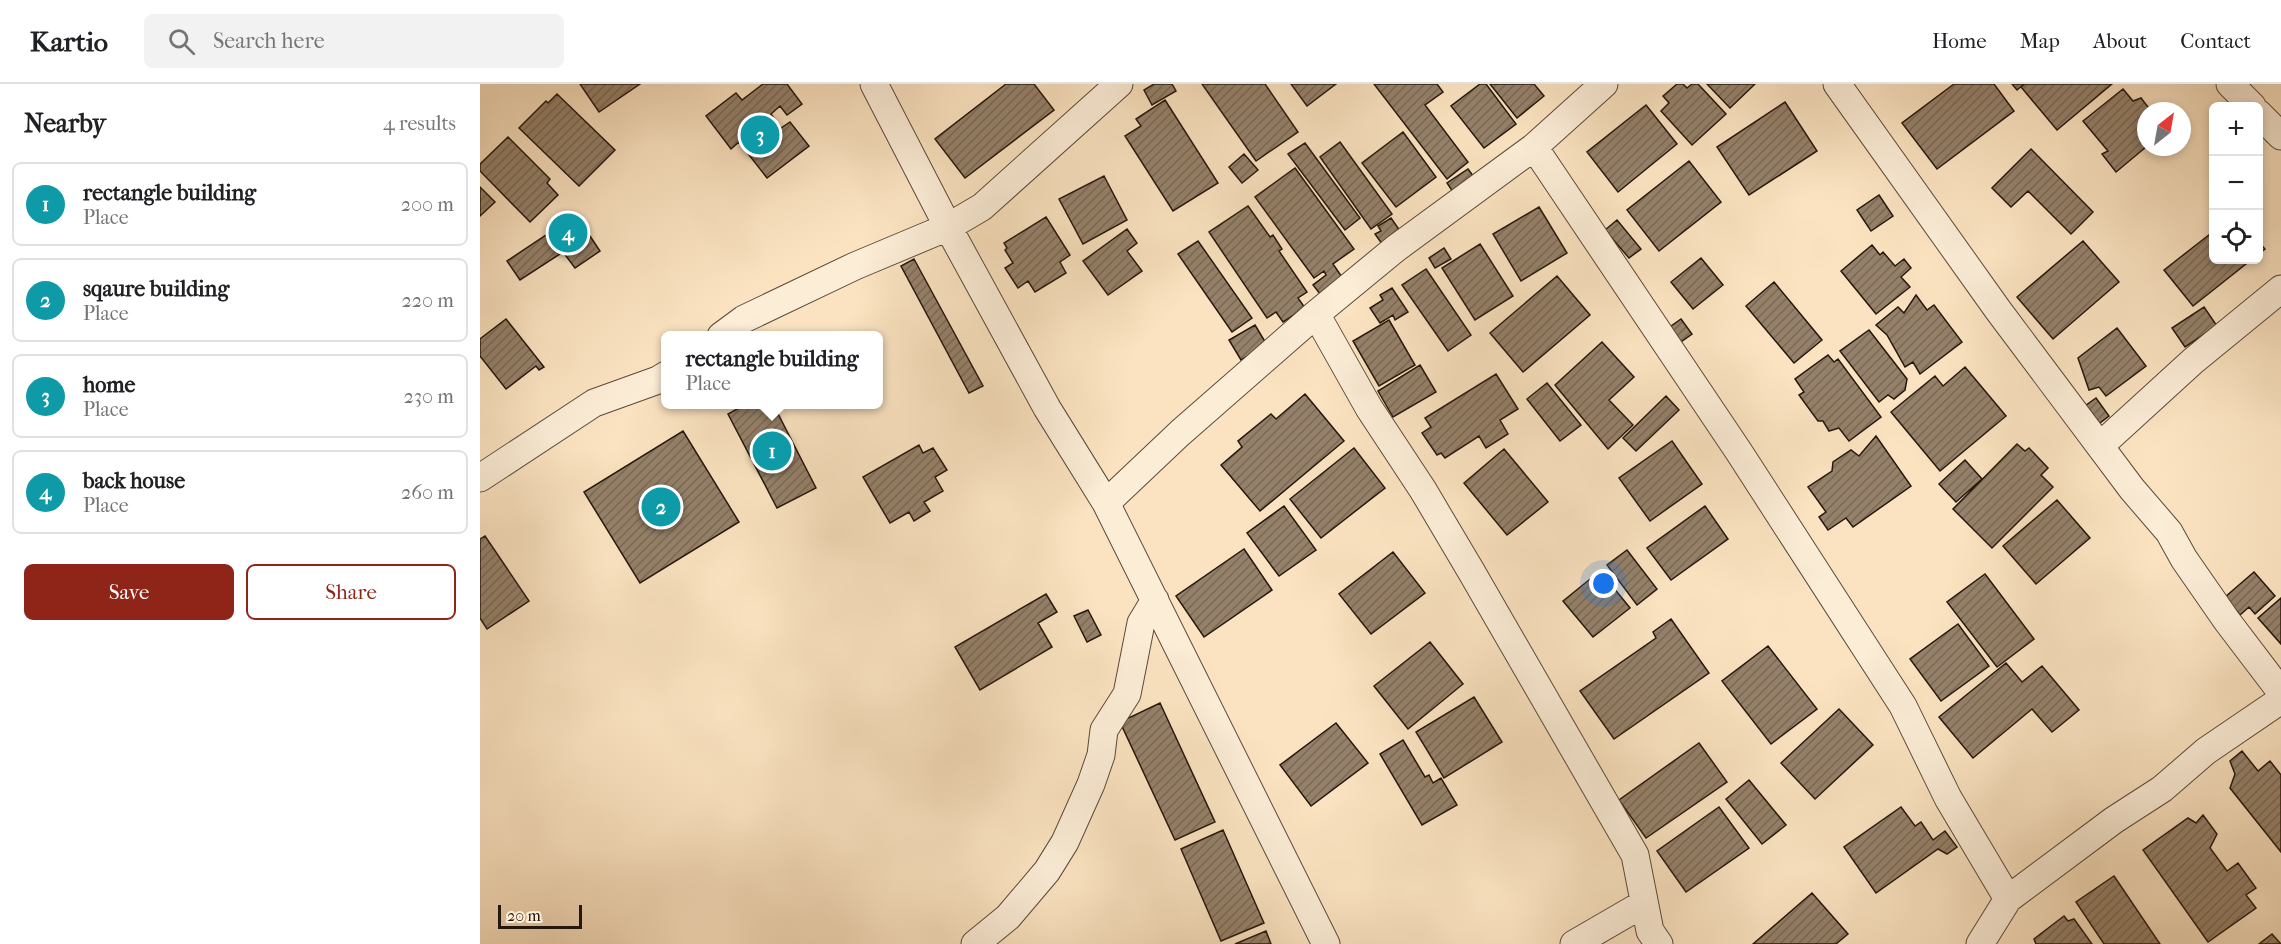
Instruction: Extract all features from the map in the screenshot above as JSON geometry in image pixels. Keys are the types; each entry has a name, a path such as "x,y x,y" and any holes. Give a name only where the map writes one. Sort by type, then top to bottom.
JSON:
{"street":[{"path":"874,84 948,227 1047,408 1106,503 1326,944"},
{"path":"728,331 744,320 855,266 948,227 982,207 1119,84"},
{"path":"1106,503 1180,433 1316,314 1395,249 1534,147 1604,84"},
{"path":"1837,84 1998,310 2132,489 2169,532 2184,559 2227,621 2281,692"},
{"path":"2230,84 2248,102"},
{"path":"2263,117 2281,136"},
{"path":"1534,147 1739,452 1903,706 1948,798 2008,899"},
{"path":"2101,445 2193,361 2281,289"},
{"path":"1316,314 1369,408 1423,490 1471,570 1635,855 1650,931 1659,944"},
{"path":"480,478 594,403 661,378"},
{"path":"975,944 1008,917 1047,871 1065,842 1095,774 1101,755 1104,730 1127,694 1141,623 1155,600"},
{"path":"1980,944 2008,899 2114,820 2162,789 2206,751 2281,700"},
{"path":"1574,944 1643,904"}],"building":[{"path":"580,84 640,84 599,112"},
{"path":"763,84 787,84 802,104 787,115 780,106 771,114 781,128 790,122 809,146 767,178 739,142 731,149 706,116 736,93 742,100"},
{"path":"1006,84 1034,84 1054,110 965,178 935,139"},
{"path":"1154,84 1172,84 1176,91 1152,105 1144,90"},
{"path":"1202,84 1265,84 1298,132 1256,161"},
{"path":"1291,84 1336,84 1307,106"},
{"path":"1374,84 1437,84 1443,92 1425,105 1468,162 1447,179"},
{"path":"1480,84 1486,84 1516,124 1484,148 1451,106"},
{"path":"1490,84 1534,84 1544,96 1517,118"},
{"path":"1677,84 1683,84 1687,88 1692,84 1698,84 1726,114 1692,145 1661,111 1669,103 1663,96"},
{"path":"1707,84 1755,84 1730,108"},
{"path":"1954,84 1994,84 2014,111 1937,169 1902,123"},
{"path":"2012,84 2024,84 2017,90"},
{"path":"2025,84 2112,84 2057,130 2021,87"},
{"path":"2123,89 2133,101 2141,98 2144,102 2137,102 2137,154 2116,172 2102,154 2108,151 2083,121"},
{"path":"557,94 615,150 579,186 519,128 546,101 548,103"},
{"path":"1165,100 1218,183 1173,211 1125,136 1141,126 1136,119"},
{"path":"1785,102 1817,151 1749,195 1717,147"},
{"path":"1646,105 1677,144 1618,192 1587,152"},
{"path":"1403,132 1436,177 1396,207 1362,163"},
{"path":"508,137 550,179 547,183 558,195 530,222 480,171 480,164"},
{"path":"1340,142 1392,214 1371,229 1320,157"},
{"path":"1305,143 1360,218 1345,230 1288,154"},
{"path":"2031,149 2093,212 2071,234 2028,191 2011,207 1992,188"},
{"path":"1244,154 1258,170 1242,183 1229,167"},
{"path":"1689,161 1721,202 1659,251 1627,210"},
{"path":"1295,168 1354,249 1333,264 1346,283 1324,299 1313,285 1326,275 1324,271 1314,278 1255,197"},
{"path":"1468,169 1479,184 1457,198 1447,183"},
{"path":"1104,176 1127,220 1083,244 1059,199"},
{"path":"480,187 495,202 480,216"},
{"path":"1879,195 1893,216 1871,231 1857,210"},
{"path":"1248,206 1270,237 1273,235 1282,249 1279,251 1307,292 1298,298 1305,308 1283,322 1276,312 1267,318 1209,232"},
{"path":"1539,207 1567,253 1521,281 1493,234"},
{"path":"576,215 600,251 575,268 563,252 520,280 507,261"},
{"path":"1046,217 1070,255 1060,262 1066,273 1035,292 1028,281 1018,288 1005,268 1013,263 1005,250 1007,248 1004,243"},
{"path":"1391,218 1405,238 1387,251 1375,234 1381,231 1378,226"},
{"path":"1617,220 1641,249 1629,258 1605,230"},
{"path":"1127,229 1137,243 1127,251 1142,271 1108,295 1083,261"},
{"path":"2209,235 2209,264 2246,264 2193,306 2164,270"},
{"path":"1198,241 1252,318 1232,332 1178,254"},
{"path":"2083,241 2119,282 2053,339 2017,297"},
{"path":"1480,244 1513,296 1475,320 1442,268"},
{"path":"1872,245 1880,255 1883,252 1895,266 1904,259 1911,268 1901,277 1910,287 1876,314 1841,271"},
{"path":"1444,248 1451,259 1435,268 1429,258"},
{"path":"1701,258 1723,285 1693,309 1671,282"},
{"path":"914,259 983,386 969,393 901,266"},
{"path":"1426,269 1471,335 1448,351 1402,285"},
{"path":"1557,276 1590,315 1523,372 1490,333"},
{"path":"1774,282 1822,340 1794,363 1746,306"},
{"path":"1392,288 1408,312 1395,320 1393,315 1380,323 1370,308 1383,300 1380,295"},
{"path":"1916,295 1927,310 1934,305 1962,342 1920,374 1913,362 1905,367 1887,335 1876,325 1898,307 1904,313"},
{"path":"2204,307 2217,326 2185,347 2172,328"},
{"path":"506,319 544,367 539,370 536,366 506,389 480,356 480,339"},
{"path":"1681,319 1692,334 1678,344 1667,329"},
{"path":"1389,320 1415,365 1379,386 1353,341"},
{"path":"1255,325 1267,345 1241,360 1229,340"},
{"path":"2117,328 2146,366 2106,396 2099,387 2089,390 2078,358"},
{"path":"1869,330 1907,379 1905,390 1894,399 1888,395 1879,402 1840,351"},
{"path":"1602,342 1634,377 1609,400 1633,425 1608,449 1555,385"},
{"path":"1828,355 1834,362 1838,359 1881,417 1849,441 1839,428 1829,431 1823,421 1818,421 1799,395 1804,392 1795,379"},
{"path":"1420,365 1436,392 1393,417 1378,391"},
{"path":"1965,367 2006,416 1940,471 1891,412 1935,376 1943,386"},
{"path":"1496,374 1518,409 1500,420 1508,434 1486,448 1479,436 1445,458 1441,453 1437,455 1422,433 1431,427 1425,418"},
{"path":"1547,383 1581,425 1560,441 1527,399"},
{"path":"1305,394 1344,441 1260,511 1221,465 1242,447 1238,441 1271,414 1276,419"},
{"path":"1666,396 1679,410 1636,451 1623,438"},
{"path":"2096,398 2109,416 2092,429 2078,411"},
{"path":"737,409 776,409 816,488 777,508 728,414"},
{"path":"683,431 739,522 640,583 584,492"},
{"path":"1876,436 1911,486 1853,527 1846,518 1828,530 1819,517 1826,512 1808,487 1832,471 1833,462 1851,450 1859,456"},
{"path":"1672,441 1702,484 1650,521 1619,478"},
{"path":"2017,444 2025,451 2029,448 2048,468 2041,475 2053,487 1992,548 1953,509"},
{"path":"919,445 923,453 933,448 947,470 935,477 943,491 924,502 930,511 914,521 909,512 890,523 863,477"},
{"path":"1354,448 1385,488 1321,538 1290,499"},
{"path":"1504,449 1548,502 1507,535 1464,483"},
{"path":"1965,460 1982,479 1956,502 1939,484"},
{"path":"2057,500 2090,538 2036,584 2003,546"},
{"path":"1284,506 1316,550 1279,576 1247,533"},
{"path":"1705,506 1728,539 1671,580 1647,548"},
{"path":"485,536 529,601 487,629 480,618 480,539"},
{"path":"1244,549 1272,590 1204,637 1176,596"},
{"path":"1627,550 1657,589 1637,605 1607,565"},
{"path":"1393,552 1425,593 1371,634 1339,594"},
{"path":"1600,571 1630,608 1593,637 1563,601"},
{"path":"2254,572 2275,596 2255,614 2249,607 2240,615 2225,597"},
{"path":"1985,574 2034,639 1997,667 1947,602"},
{"path":"1046,594 1057,612 1038,623 1052,647 980,690 955,647"},
{"path":"2281,598 2281,644 2258,618"},
{"path":"1088,610 1101,635 1087,642 1074,616"},
{"path":"1671,619 1709,673 1614,739 1580,691 1656,638 1653,632"},
{"path":"1958,624 1989,666 1941,701 1910,659"},
{"path":"1430,642 1463,684 1408,729 1374,686"},
{"path":"1768,646 1817,709 1771,744 1722,681"},
{"path":"2006,663 2022,682 2042,666 2079,710 2052,732 2032,709 1973,758 1939,717"},
{"path":"1474,697 1502,742 1444,778 1416,732"},
{"path":"1160,703 1215,822 1175,840 1120,722"},
{"path":"1839,709 1873,745 1815,799 1781,763"},
{"path":"1336,723 1368,763 1311,806 1280,765"},
{"path":"1403,740 1425,777 1429,775 1433,783 1441,778 1457,805 1422,825 1380,754"},
{"path":"1699,743 1727,782 1646,838 1619,800"},
{"path":"2242,751 2258,771 2270,761 2281,775 2281,852 2230,788 2235,774 2230,761"},
{"path":"1749,780 1786,825 1762,844 1726,799"},
{"path":"1719,807 1749,848 1686,892 1657,851"},
{"path":"1901,807 1915,826 1921,822 1933,840 1945,831 1957,847 1947,854 1938,849 1876,893 1844,847"},
{"path":"2203,815 2217,834 2210,848 2227,871 2238,863 2256,888 2246,895 2256,908 2208,942 2143,850 2188,818 2196,823"},
{"path":"1223,830 1264,923 1221,941 1181,849"},
{"path":"2114,876 2160,944 2104,944 2076,902"},
{"path":"1812,893 1848,934 1836,944 1753,944"},
{"path":"2064,916 2068,921 2074,919 2092,944 2036,944 2034,939"},
{"path":"1266,931 1271,944 1235,944"},
{"path":"2272,934 2281,944 2259,944"}],"place":[{"name":"home","path":"760,135"},
{"name":"back house","path":"568,233"},
{"name":"rectangle building","path":"772,451"},
{"name":"sqaure building","path":"661,507"}]}
